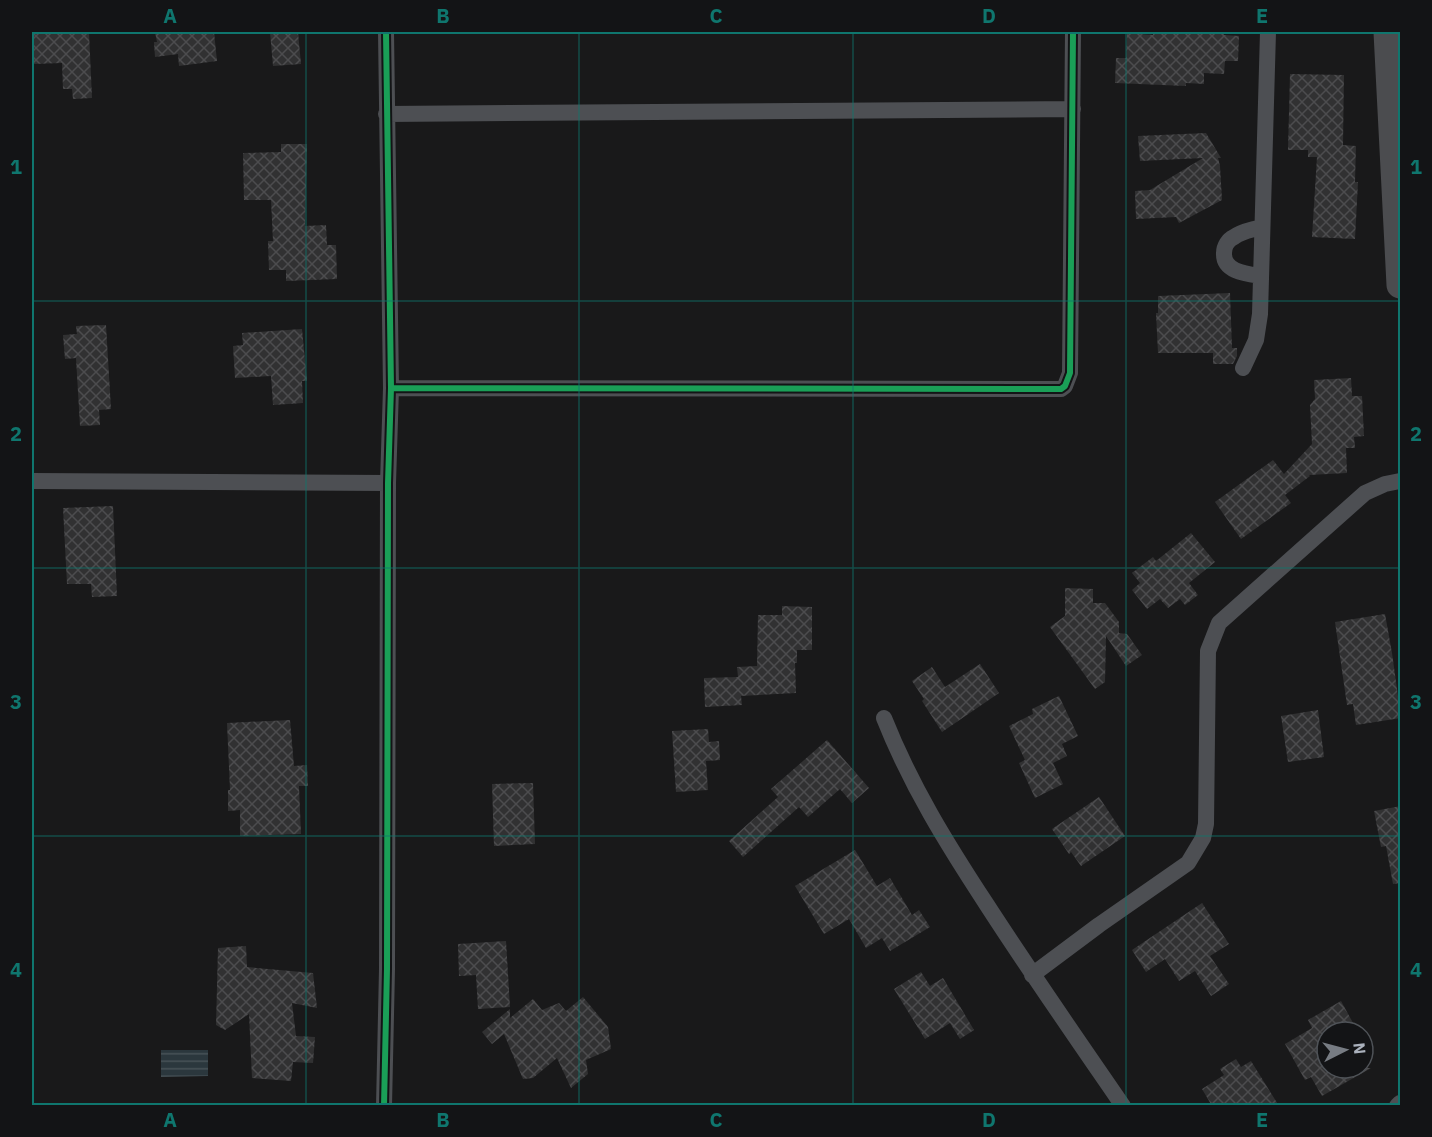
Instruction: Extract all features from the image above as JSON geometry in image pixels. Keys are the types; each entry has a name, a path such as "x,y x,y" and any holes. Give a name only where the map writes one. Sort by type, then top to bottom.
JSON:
{"main road":[{"path":"1387,32 1401,285"}],"street":[{"path":"384,1106 387,969 388,483 391,388 386,32"},
{"path":"391,388 1060,389 1069,381 1070,373 1073,32"},
{"path":"1243,368 1253,347 1258,327 1268,32"},
{"path":"386,114 1073,109"},
{"path":"1261,227 1233,237 1225,245 1223,254 1232,269 1261,276"},
{"path":"32,481 388,483"},
{"path":"1032,975 1188,863 1203,838 1206,824 1208,651 1219,623 1365,494 1385,484 1401,481"},
{"path":"884,718 902,762 936,825 1032,975 1123,1106"}],"shaded area":[{"path":"161,1050 208,1050 208,1076 161,1077"}],"building":[{"path":"33,32 89,32 92,98 73,99 72,89 63,89 62,63 34,64"},
{"path":"155,32 214,32 217,61 179,66 178,54 155,57 154,42 157,42"},
{"path":"270,32 298,32 301,64 273,66"},
{"path":"1153,32 1224,32 1224,35 1239,36 1238,61 1225,61 1224,74 1204,73 1204,84 1186,83 1186,86 1115,83 1116,58 1126,58 1127,33 1153,35"},
{"path":"1290,74 1344,75 1343,145 1356,146 1355,182 1358,182 1355,239 1312,237 1317,157 1308,157 1308,150 1288,150"},
{"path":"1206,133 1221,158 1218,158 1222,200 1179,223 1176,217 1136,219 1135,191 1150,190 1203,158 1140,161 1138,136"},
{"path":"281,144 307,144 305,226 326,225 327,245 336,245 337,279 286,281 286,270 269,270 268,241 273,241 271,200 244,200 243,153 281,152"},
{"path":"1230,293 1232,348 1237,348 1237,356 1233,364 1213,364 1213,353 1158,353 1156,313 1158,313 1158,296"},
{"path":"106,325 111,409 99,410 100,425 80,426 76,358 65,359 63,335 77,334 76,326"},
{"path":"302,329 307,381 302,381 303,403 273,405 271,376 235,378 233,346 243,345 242,333"},
{"path":"1351,378 1352,396 1362,396 1364,436 1354,437 1355,448 1346,448 1347,473 1309,475 1285,495 1291,503 1241,539 1215,502 1273,460 1284,474 1312,444 1310,405 1315,399 1314,380"},
{"path":"113,506 117,596 92,597 91,584 67,584 63,508"},
{"path":"1191,533 1215,562 1189,583 1198,595 1185,605 1180,599 1168,608 1160,599 1147,609 1132,590 1140,583 1132,573 1153,557 1156,561"},
{"path":"1065,588 1093,589 1093,603 1105,603 1119,622 1119,633 1127,634 1142,655 1126,666 1106,636 1105,682 1095,689 1050,627 1065,616"},
{"path":"782,606 812,607 812,650 797,650 796,693 741,696 742,705 705,707 704,678 738,677 737,667 757,666 758,615 782,615"},
{"path":"1385,614 1401,718 1356,725 1353,704 1347,705 1335,622"},
{"path":"980,664 999,693 942,732 912,681 932,667 945,687"},
{"path":"1059,696 1078,736 1062,744 1067,756 1053,763 1063,784 1035,798 1019,763 1025,760 1009,726 1033,714 1032,709"},
{"path":"1318,710 1324,757 1288,762 1281,716"},
{"path":"290,720 294,766 307,765 308,786 299,786 301,834 240,836 240,810 228,811 228,790 230,790 227,723"},
{"path":"708,729 709,742 719,741 720,760 706,761 708,790 676,792 672,731"},
{"path":"827,740 869,788 852,803 840,789 808,817 799,807 743,857 729,841 778,797 771,789"},
{"path":"533,783 535,844 494,846 492,784"},
{"path":"1099,797 1125,836 1081,866 1071,852 1069,854 1052,829"},
{"path":"1401,806 1401,883 1393,884 1386,846 1381,847 1374,811"},
{"path":"855,850 877,886 890,878 912,915 919,910 930,927 890,951 882,938 866,948 849,919 824,934 795,886"},
{"path":"1202,903 1229,944 1210,956 1229,984 1211,996 1195,971 1179,981 1165,959 1146,972 1132,950"},
{"path":"506,941 510,1007 478,1009 476,975 459,976 458,944"},
{"path":"246,946 247,967 313,973 317,1008 292,1003 296,1036 315,1037 313,1063 293,1062 291,1081 252,1078 249,1014 225,1030 216,1025 218,948"},
{"path":"921,972 930,986 943,978 974,1030 960,1039 950,1023 925,1039 894,989"},
{"path":"583,997 608,1027 611,1049 586,1060 588,1074 571,1088 557,1058 533,1078 523,1079 504,1034 492,1044 482,1032 510,1009 510,1018 533,999 542,1010 559,1003 566,1011"},
{"path":"1341,1001 1351,1020 1315,1020 1315,1080 1350,1080 1322,1096 1311,1077 1305,1080 1285,1044 1312,1028 1308,1020"},
{"path":"1236,1059 1241,1067 1251,1061 1279,1106 1212,1106 1202,1089 1224,1075 1220,1069"}],"cycle path":[{"path":"384,1106 387,969 388,483 391,388 386,32"},
{"path":"391,388 1061,389 1065,386 1070,373 1073,32"}]}
